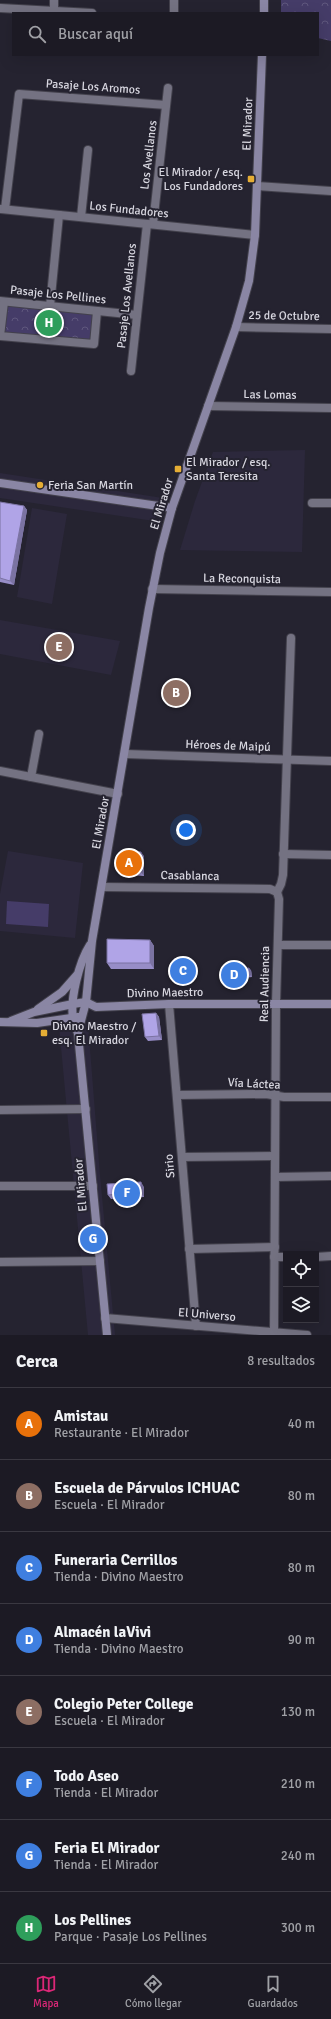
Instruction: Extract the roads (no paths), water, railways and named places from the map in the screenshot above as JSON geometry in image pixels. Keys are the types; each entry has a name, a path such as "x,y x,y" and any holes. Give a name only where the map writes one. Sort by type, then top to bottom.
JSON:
{"main road":[{"path":"264,0 264,12"},
{"name":"El Mirador","path":"78,1032 84,1016 92,941 152,589 172,508 236,327 250,281 255,235 262,56"},
{"path":"0,483 172,508"},
{"name":"El Mirador","path":"92,941 84,955 78,974 73,1004 73,1018 78,1032 107,1335"},
{"path":"34,1012 58,995 78,974"},
{"path":"11,1021 34,1012 86,1002"},
{"name":"Divino Maestro","path":"86,1002 96,1007 169,1004 331,1004"},
{"path":"0,1022 11,1021 37,1023 73,1018 84,1016 96,1007"}],"street":[{"path":"54,0 54,11"},
{"path":"174,0 174,12"},
{"path":"0,8 73,12"},
{"name":"Los Avellanos","path":"150,224 168,88"},
{"name":"Pasaje Los Aromos","path":"3,209 18,94 166,105"},
{"path":"80,217 88,150"},
{"path":"257,186 331,191"},
{"name":"Los Fundadores","path":"3,209 255,235"},
{"path":"50,306 59,215"},
{"name":"Pasaje Los Avellanos","path":"131,371 137,315 150,224"},
{"path":"2,302 0,336 94,344 97,311"},
{"name":"Pasaje Los Pellines","path":"2,302 137,315"},
{"name":"25 de Octubre","path":"236,327 331,330"},
{"name":"Las Lomas","path":"208,406 331,408"},
{"path":"312,503 331,503"},
{"name":"La Reconquista","path":"152,589 331,592"},
{"name":"Real Audiencia","path":"274,1332 276,1004 279,899 276,892 282,880 291,638"},
{"path":"31,777 39,734"},
{"name":"Héroes de Maipú","path":"125,754 331,760"},
{"path":"0,771 118,794"},
{"path":"283,854 331,855"},
{"name":"Casablanca","path":"102,887 270,889 276,892"},
{"path":"278,945 331,945"},
{"name":"Sirio","path":"169,1004 196,1326"},
{"name":"Vía Láctea","path":"176,1095 266,1094 284,1097 331,1097"},
{"path":"0,1110 86,1109"},
{"path":"182,1157 275,1156"},
{"path":"275,1177 331,1176"},
{"path":"0,1186 93,1186"},
{"path":"189,1249 274,1247"},
{"path":"319,1256 331,1256"},
{"path":"274,1257 283,1257"},
{"path":"0,1262 100,1262"},
{"name":"El Universo","path":"106,1318 307,1335"}],"place":[{"name":"El Mirador / esq. Los Fundadores","path":"251,179"},
{"name":"Los Pellines","path":"49,323"},
{"name":"El Mirador / esq. Santa Teresita","path":"178,469"},
{"name":"Feria San Martín","path":"40,485"},
{"name":"Colegio Peter College","path":"59,647"},
{"name":"Escuela de Párvulos ICHUAC","path":"176,693"},
{"name":"Amistau","path":"129,863"},
{"name":"Funeraria Cerrillos","path":"183,971"},
{"name":"Almacén laVivi","path":"234,975"},
{"name":"Divino Maestro / esq. El Mirador","path":"44,1033"},
{"name":"Todo Aseo","path":"127,1193"},
{"name":"Feria El Mirador","path":"93,1239"}]}
